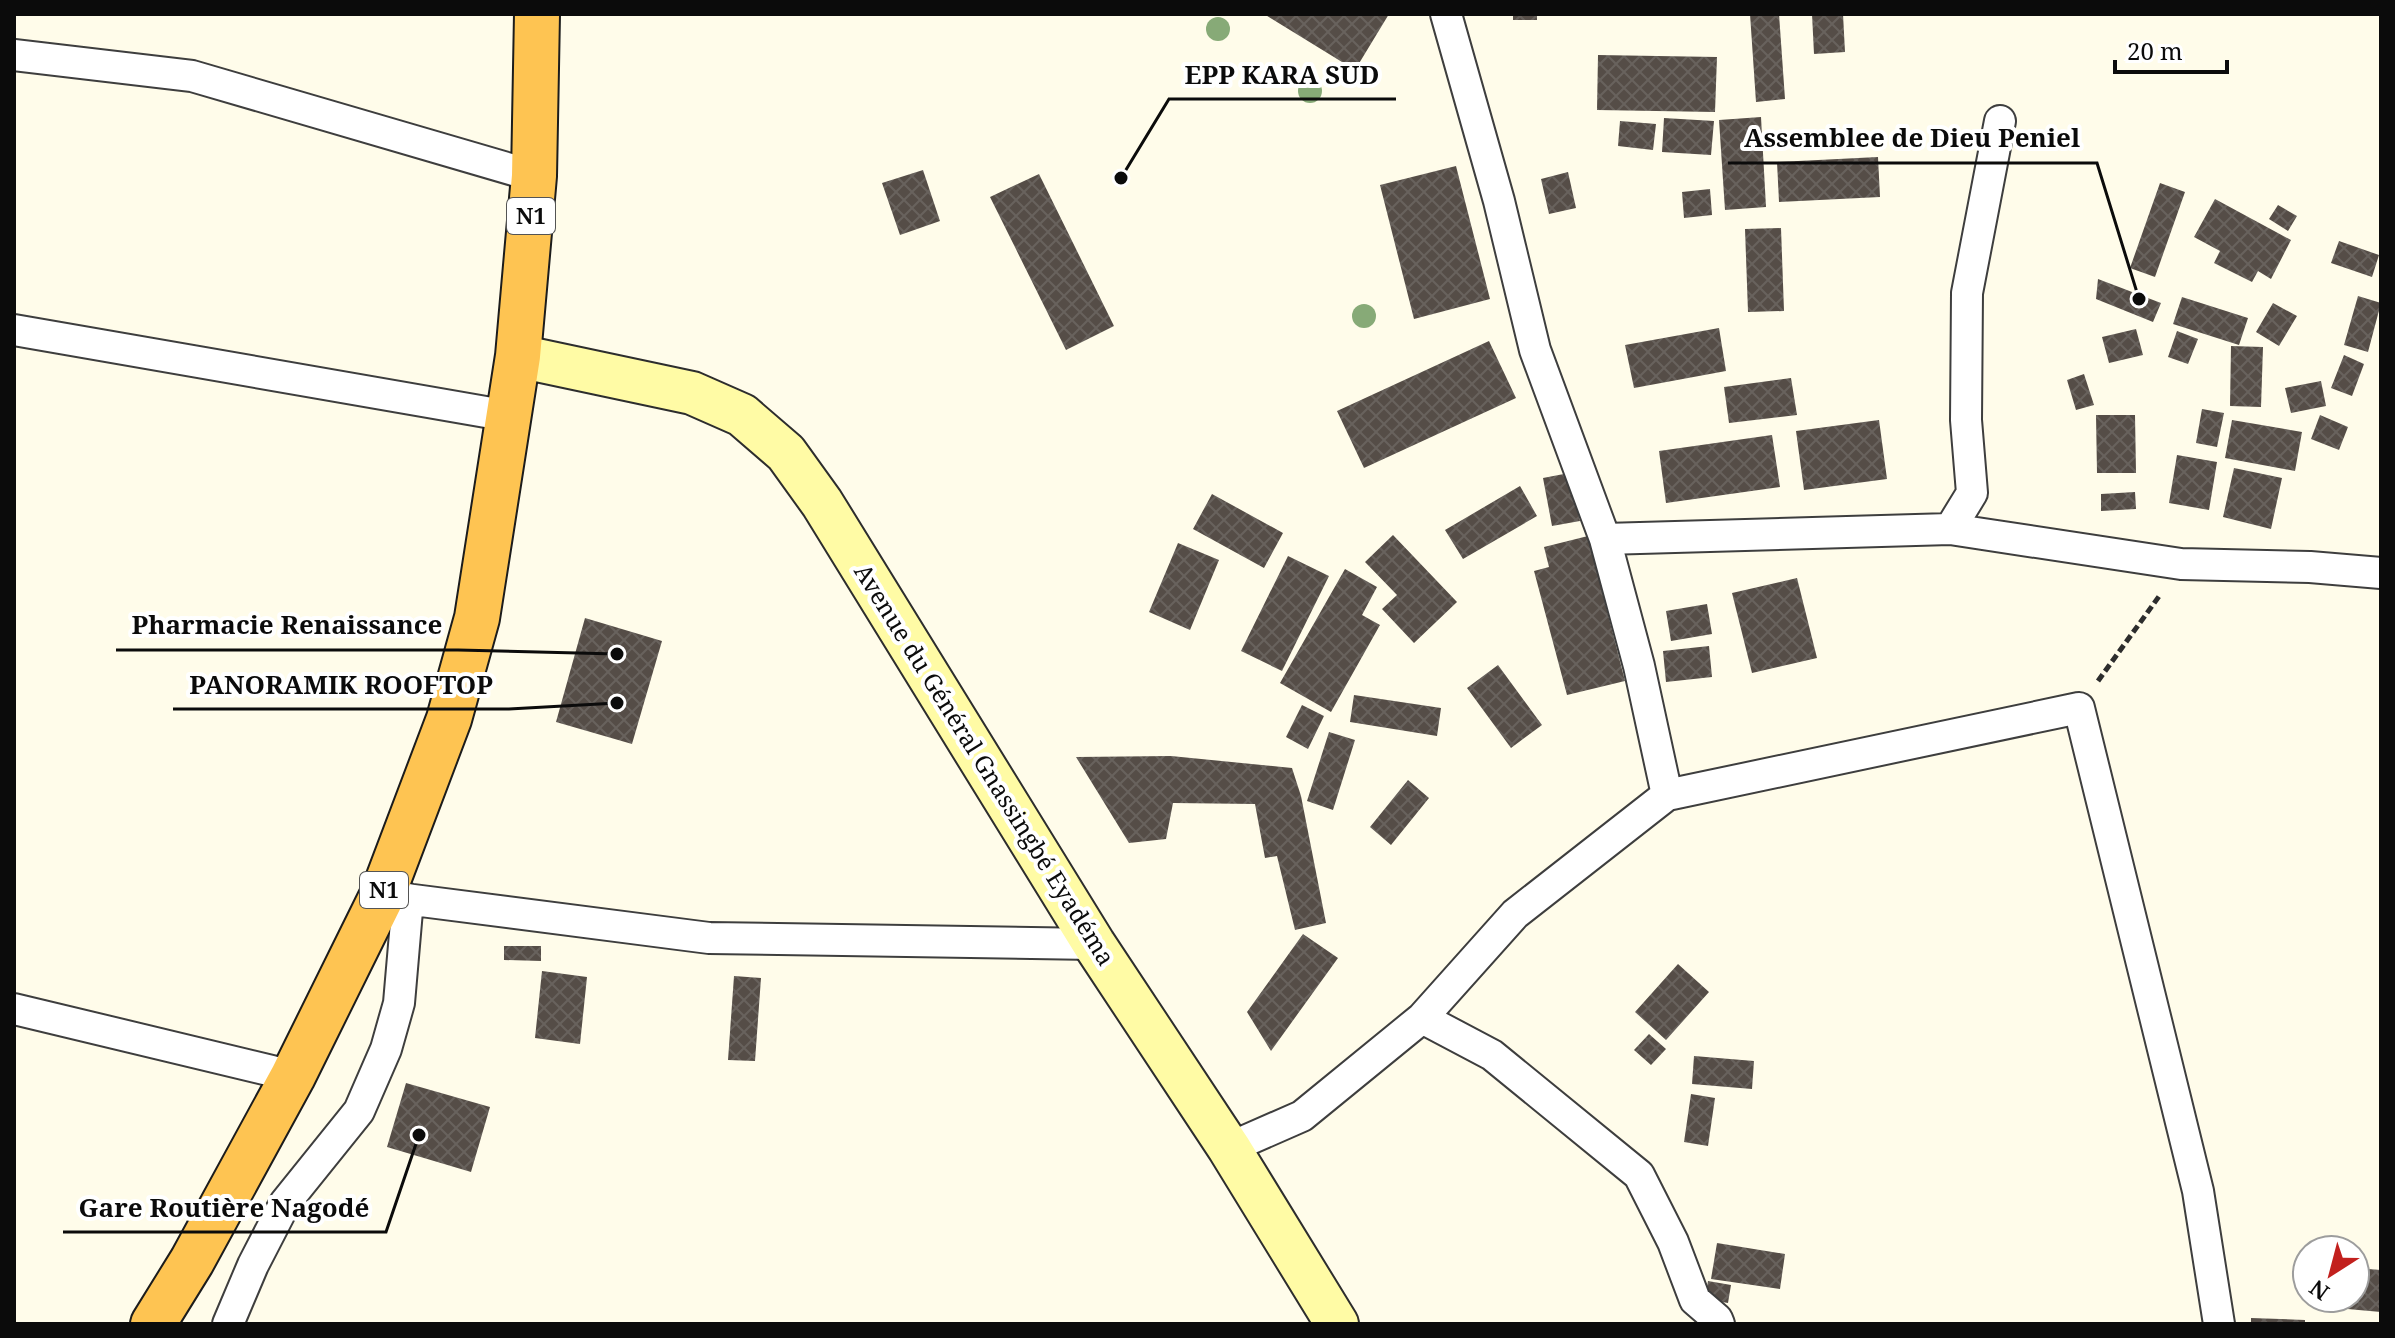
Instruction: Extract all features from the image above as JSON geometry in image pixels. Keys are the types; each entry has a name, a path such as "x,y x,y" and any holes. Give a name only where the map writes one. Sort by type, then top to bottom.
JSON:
{"highway":[{"name":"N1","path":"153,1324 192,1261 395,897 449,719 477,618 518,356 534,176 537,14"}],"main road":[{"name":"Avenue du Général Gnassingbé Eyadéma","path":"518,356 692,393 742,415 786,453 830,517 1094,944 1229,1148 1337,1324"}],"street":[{"path":"1446,14 1499,201 1535,350 1605,539 1639,666 1667,795"},
{"path":"14,55 192,76 534,176"},
{"path":"1950,529 1972,493 1966,420 1967,293 2000,121"},
{"path":"14,330 509,416"},
{"path":"1605,539 1950,529 2181,564 2310,567 2381,573"},
{"path":"1229,1148 1302,1116 1422,1018 1515,914 1667,795 2079,708 2198,1191 2219,1324"},
{"path":"228,1324 253,1265 285,1203 359,1111 386,1049 399,1003 395,897 709,938 1094,944"},
{"path":"14,1009 293,1076"},
{"path":"1422,1018 1492,1055 1639,1175 1673,1242 1695,1300 1719,1324"}],"path":[{"path":"2079,708 2181,564"}],"building":[{"path":"1264,14 1389,14 1355,70"},
{"path":"1513,14 1537,14 1537,20 1513,20"},
{"path":"1750,14 1779,14 1785,99 1756,102"},
{"path":"1812,14 1843,14 1845,52 1814,54"},
{"path":"1598,55 1717,57 1715,112 1597,110"},
{"path":"1761,117 1766,207 1725,210 1719,120"},
{"path":"1664,118 1714,121 1711,155 1662,152"},
{"path":"1620,121 1656,124 1653,150 1618,146"},
{"path":"1878,157 1880,197 1779,202 1777,162"},
{"path":"1456,166 1490,299 1414,319 1380,185"},
{"path":"923,170 940,221 900,235 882,183"},
{"path":"1568,172 1576,208 1549,214 1541,179"},
{"path":"1039,174 1114,326 1066,350 990,197"},
{"path":"2160,183 2185,192 2155,277 2130,268"},
{"path":"1710,189 1712,215 1684,218 1682,192"},
{"path":"2215,199 2291,240 2271,279 2258,271 2252,282 2214,263 2220,251 2194,237"},
{"path":"2278,205 2297,216 2288,231 2269,219"},
{"path":"1781,228 1784,311 1748,312 1745,229"},
{"path":"2339,241 2379,255 2372,277 2331,263"},
{"path":"2098,279 2161,303 2153,322 2096,299"},
{"path":"2358,296 2381,303 2368,352 2344,345"},
{"path":"2182,297 2248,318 2239,345 2173,324"},
{"path":"2273,303 2297,316 2279,346 2256,332"},
{"path":"1719,328 1726,371 1634,388 1625,345"},
{"path":"2136,329 2143,355 2109,363 2102,337"},
{"path":"2177,331 2198,339 2188,364 2168,357"},
{"path":"1489,341 1516,398 1364,468 1337,411"},
{"path":"2231,346 2263,347 2261,407 2230,406"},
{"path":"2344,355 2364,364 2352,396 2331,388"},
{"path":"2084,374 2094,405 2076,410 2067,380"},
{"path":"1791,378 1797,415 1729,423 1724,387"},
{"path":"2321,381 2326,406 2291,413 2285,388"},
{"path":"2202,409 2224,413 2217,447 2196,443"},
{"path":"2096,415 2135,415 2136,473 2097,473"},
{"path":"2320,415 2348,427 2339,450 2311,439"},
{"path":"1879,420 1887,479 1804,490 1796,431"},
{"path":"2232,420 2302,432 2295,471 2225,458"},
{"path":"1772,435 1780,487 1666,503 1659,451"},
{"path":"2177,455 2217,462 2209,510 2169,503"},
{"path":"2234,468 2282,478 2271,529 2223,517"},
{"path":"1569,473 1580,521 1552,526 1543,478"},
{"path":"1520,486 1537,516 1463,559 1445,530"},
{"path":"2135,492 2136,509 2101,511 2101,494"},
{"path":"1212,494 1283,533 1264,568 1193,529"},
{"path":"1393,535 1457,602 1414,643 1382,609 1397,595 1365,562"},
{"path":"1588,536 1625,681 1567,695 1534,571 1549,567 1544,547"},
{"path":"1178,543 1219,560 1190,630 1149,612"},
{"path":"1288,556 1329,576 1282,671 1241,651"},
{"path":"1345,569 1377,587 1362,615 1380,625 1331,712 1280,683"},
{"path":"1797,578 1817,658 1752,673 1732,593"},
{"path":"1707,604 1712,634 1671,641 1666,611"},
{"path":"585,618 662,641 632,744 556,722"},
{"path":"1709,646 1712,677 1666,682 1663,651"},
{"path":"1498,665 1542,725 1511,748 1467,688"},
{"path":"1354,695 1441,708 1437,736 1350,722"},
{"path":"1302,705 1324,716 1308,749 1286,737"},
{"path":"1329,732 1355,740 1333,810 1307,801"},
{"path":"1171,756 1292,768 1301,796 1326,923 1295,930 1277,856 1265,858 1255,804 1173,803 1166,839 1129,843 1076,757"},
{"path":"1408,780 1429,798 1391,845 1370,827"},
{"path":"1303,934 1338,958 1271,1051 1247,1012"},
{"path":"504,946 541,946 541,961 504,960"},
{"path":"1678,964 1709,992 1666,1040 1635,1012"},
{"path":"542,971 587,977 580,1044 535,1038"},
{"path":"734,976 761,978 755,1061 728,1060"},
{"path":"1649,1034 1666,1049 1651,1065 1634,1050"},
{"path":"1694,1056 1754,1061 1752,1089 1692,1084"},
{"path":"406,1083 490,1107 471,1172 387,1147"},
{"path":"1691,1094 1715,1098 1708,1146 1684,1142"},
{"path":"1717,1243 1785,1254 1780,1289 1711,1279"},
{"path":"2371,1269 2381,1270 2381,1312 2371,1311"},
{"path":"1708,1281 1731,1285 1728,1303 1705,1299"},
{"path":"2251,1318 2305,1320 2305,1324 2251,1324"}],"place":[{"name":"EPP KARA SUD","path":"1121,178"},
{"name":"Assemblee de Dieu Peniel","path":"2139,299"},
{"name":"Pharmacie Renaissance","path":"617,654"},
{"name":"PANORAMIK ROOFTOP","path":"617,703"},
{"name":"Gare Routière Nagodé","path":"419,1135"}]}
